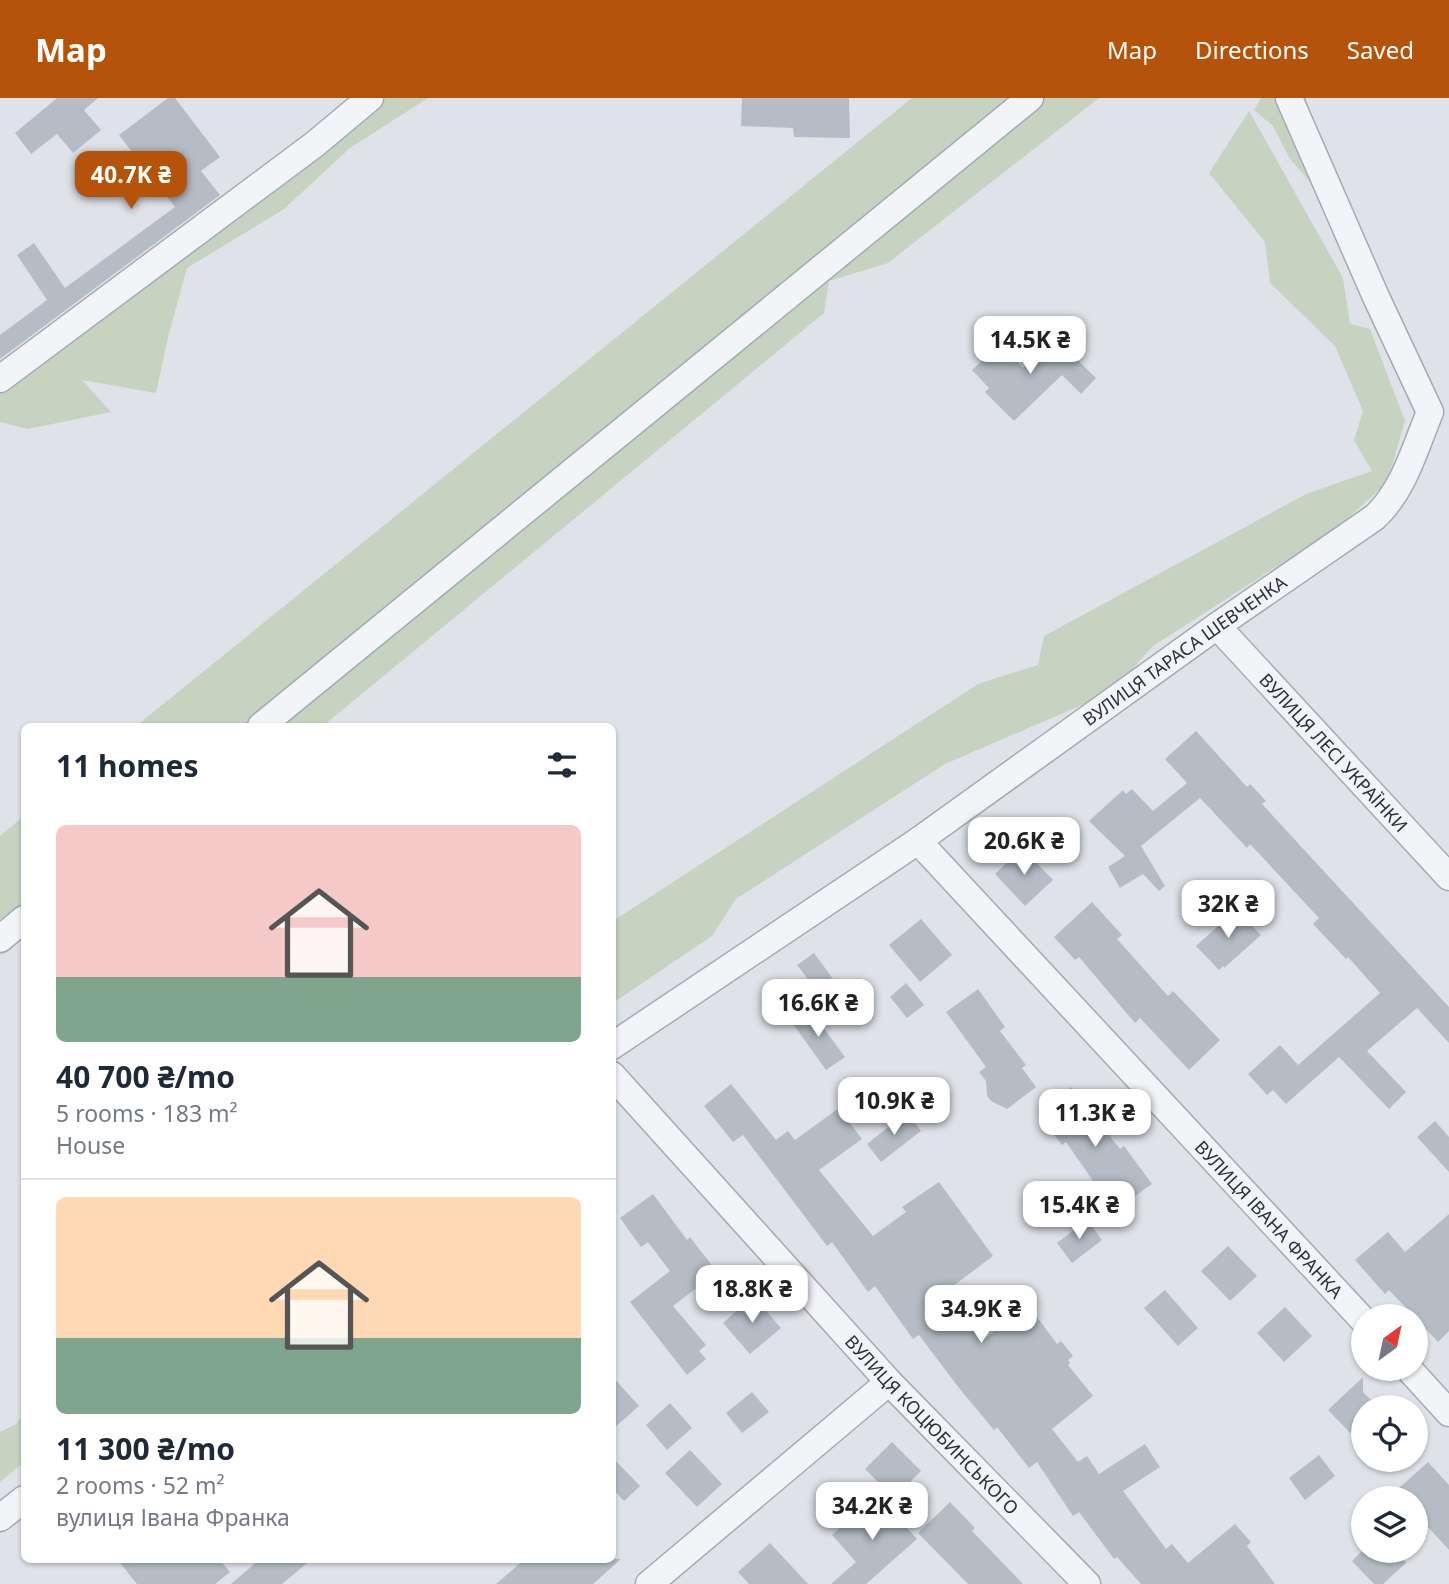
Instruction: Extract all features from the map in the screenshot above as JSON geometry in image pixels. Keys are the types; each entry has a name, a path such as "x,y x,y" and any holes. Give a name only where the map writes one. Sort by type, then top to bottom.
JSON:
{"street":[{"path":"0,379 315,145 370,98"},
{"path":"265,723 1030,98"},
{"name":"ВУЛИЦЯ ТАРАСА ШЕВЧЕНКА","path":"616,1043 918,841 1217,626 1375,517 1389,504 1443,414 1376,297 1289,98"},
{"name":"ВУЛИЦЯ ЛЕСІ УКРАЇНКИ","path":"1217,626 1449,877"},
{"name":"ВУЛИЦЯ ІВАНА ФРАНКА","path":"918,841 1351,1307"},
{"path":"0,939 21,922"},
{"name":"ВУЛИЦЯ КОЦЮБИНСЬКОГО","path":"616,1079 889,1382 1087,1584"},
{"path":"1420,1381 1449,1413"},
{"path":"649,1584 889,1382"},
{"path":"0,1518 21,1501"}],"green space":[{"path":"377,98 428,98 350,148 284,209 187,268 156,393 82,380 111,412 28,429 0,422 0,366"},
{"path":"912,98 1099,98 888,263 829,281 824,313 327,723 140,723"},
{"path":"1261,98 1306,98 1313,149 1311,183 1290,159 1273,126 1254,110"},
{"path":"1249,111 1343,278 1350,324 1370,329 1405,421 1387,483 1338,527 1153,646 1112,692 945,764 736,899 712,936 616,1001 616,919 978,684 1038,665 1044,636 1306,494 1372,471 1354,440 1363,411 1335,346 1270,283 1265,242 1209,173"},
{"path":"21,818 21,941 0,933 0,836"},
{"path":"21,1418 21,1464 0,1482 0,1432 16,1424"}],"building":[{"path":"57,98 98,98 84,110 101,130 73,153 57,134 31,154 15,133"},
{"path":"168,98 175,98 220,157 201,171 220,195 0,359 0,335 47,300 17,255 34,243 65,288 175,207 119,135"},
{"path":"742,98 849,98 850,138 794,137 793,128 741,126"},
{"path":"1054,337 1096,378 1081,394 1062,375 1014,421 985,392 989,388 972,370 998,345 1023,368"},
{"path":"1196,731 1247,787 1250,784 1266,801 1262,804 1449,1007 1449,1043 1417,1008 1367,1051 1406,1092 1389,1109 1339,1057 1286,1104 1273,1090 1267,1095 1248,1074 1280,1045 1298,1065 1380,993 1348,957 1346,959 1313,924 1319,918 1250,844 1247,848 1200,798 1141,846 1165,886 1159,891 1143,874 1120,888 1108,867 1125,856 1089,821 1123,790 1126,794 1132,789 1153,811 1187,783 1165,759"},
{"path":"1022,848 1053,880 1025,906 995,874"},
{"path":"1092,902 1122,935 1117,939 1168,996 1173,991 1220,1040 1189,1070 1140,1018 1135,1023 1079,957 1075,960 1054,937"},
{"path":"1236,910 1261,935 1219,970 1196,946"},
{"path":"921,919 952,955 920,982 889,945"},
{"path":"814,953 833,979 817,991 797,965"},
{"path":"906,983 924,1005 907,1018 890,997"},
{"path":"978,989 1005,1027 1000,1031 1026,1065 1022,1068 1036,1087 1007,1109 987,1096 986,1081 979,1072 986,1067 946,1012"},
{"path":"809,1008 845,1057 826,1070 791,1021"},
{"path":"731,1084 776,1140 788,1131 795,1140 839,1108 862,1139 819,1170 873,1236 906,1212 902,1207 939,1182 993,1256 945,1292 981,1341 1029,1306 1057,1344 1061,1341 1073,1356 1068,1360 1068,1365 1093,1396 1052,1429 1078,1462 1087,1456 1099,1474 1145,1444 1160,1467 1123,1491 1166,1549 1172,1544 1188,1563 1235,1524 1251,1542 1247,1546 1275,1584 1141,1584 1117,1557 1114,1559 1079,1512 1073,1516 1037,1462 1029,1468 997,1427 994,1430 919,1335 913,1339 875,1286 868,1292 832,1242 827,1246 743,1135 733,1142 704,1106"},
{"path":"1071,1087 1120,1149 1124,1146 1152,1184 1114,1211 1066,1142 1062,1145 1038,1113"},
{"path":"907,1112 921,1131 881,1162 867,1144"},
{"path":"1435,1121 1449,1137 1449,1172 1417,1137"},
{"path":"653,1194 687,1240 690,1237 717,1272 673,1306 706,1345 699,1351 706,1359 687,1375 630,1302 670,1271 648,1242 641,1247 620,1218"},
{"path":"1449,1214 1449,1331 1438,1342 1428,1331 1428,1304 1402,1304 1389,1290 1385,1294 1355,1260 1388,1232 1405,1252"},
{"path":"1087,1220 1102,1240 1072,1263 1057,1243"},
{"path":"1228,1246 1257,1276 1230,1301 1201,1271"},
{"path":"1165,1290 1198,1328 1178,1346 1144,1308"},
{"path":"753,1296 781,1328 750,1354 723,1323"},
{"path":"1285,1307 1312,1336 1284,1362 1257,1333"},
{"path":"616,1380 639,1406 616,1426"},
{"path":"1359,1381 1363,1381 1363,1392 1366,1395 1351,1395 1351,1434 1328,1410"},
{"path":"752,1392 769,1412 742,1433 726,1413"},
{"path":"670,1403 692,1428 667,1450 646,1425"},
{"path":"892,1442 921,1471 894,1498 865,1469"},
{"path":"690,1450 722,1484 697,1507 665,1473"},
{"path":"1319,1455 1335,1476 1305,1500 1289,1478"},
{"path":"616,1461 640,1486 624,1501 616,1492"},
{"path":"1428,1462 1449,1485 1449,1550 1428,1527 1428,1486 1401,1486 1417,1472 1428,1472"},
{"path":"877,1495 917,1539 866,1584 831,1584 856,1562 832,1535"},
{"path":"950,1502 975,1528 972,1531 1023,1584 968,1584 918,1533"},
{"path":"770,1543 808,1584 749,1584 738,1572"},
{"path":"616,1559 621,1559 593,1584 496,1584 520,1563 616,1563"},
{"path":"120,1563 222,1563 230,1572 215,1584 137,1584"},
{"path":"255,1563 307,1563 282,1584 231,1584"},
{"path":"1354,1563 1406,1563 1383,1584 1374,1584"}]}
